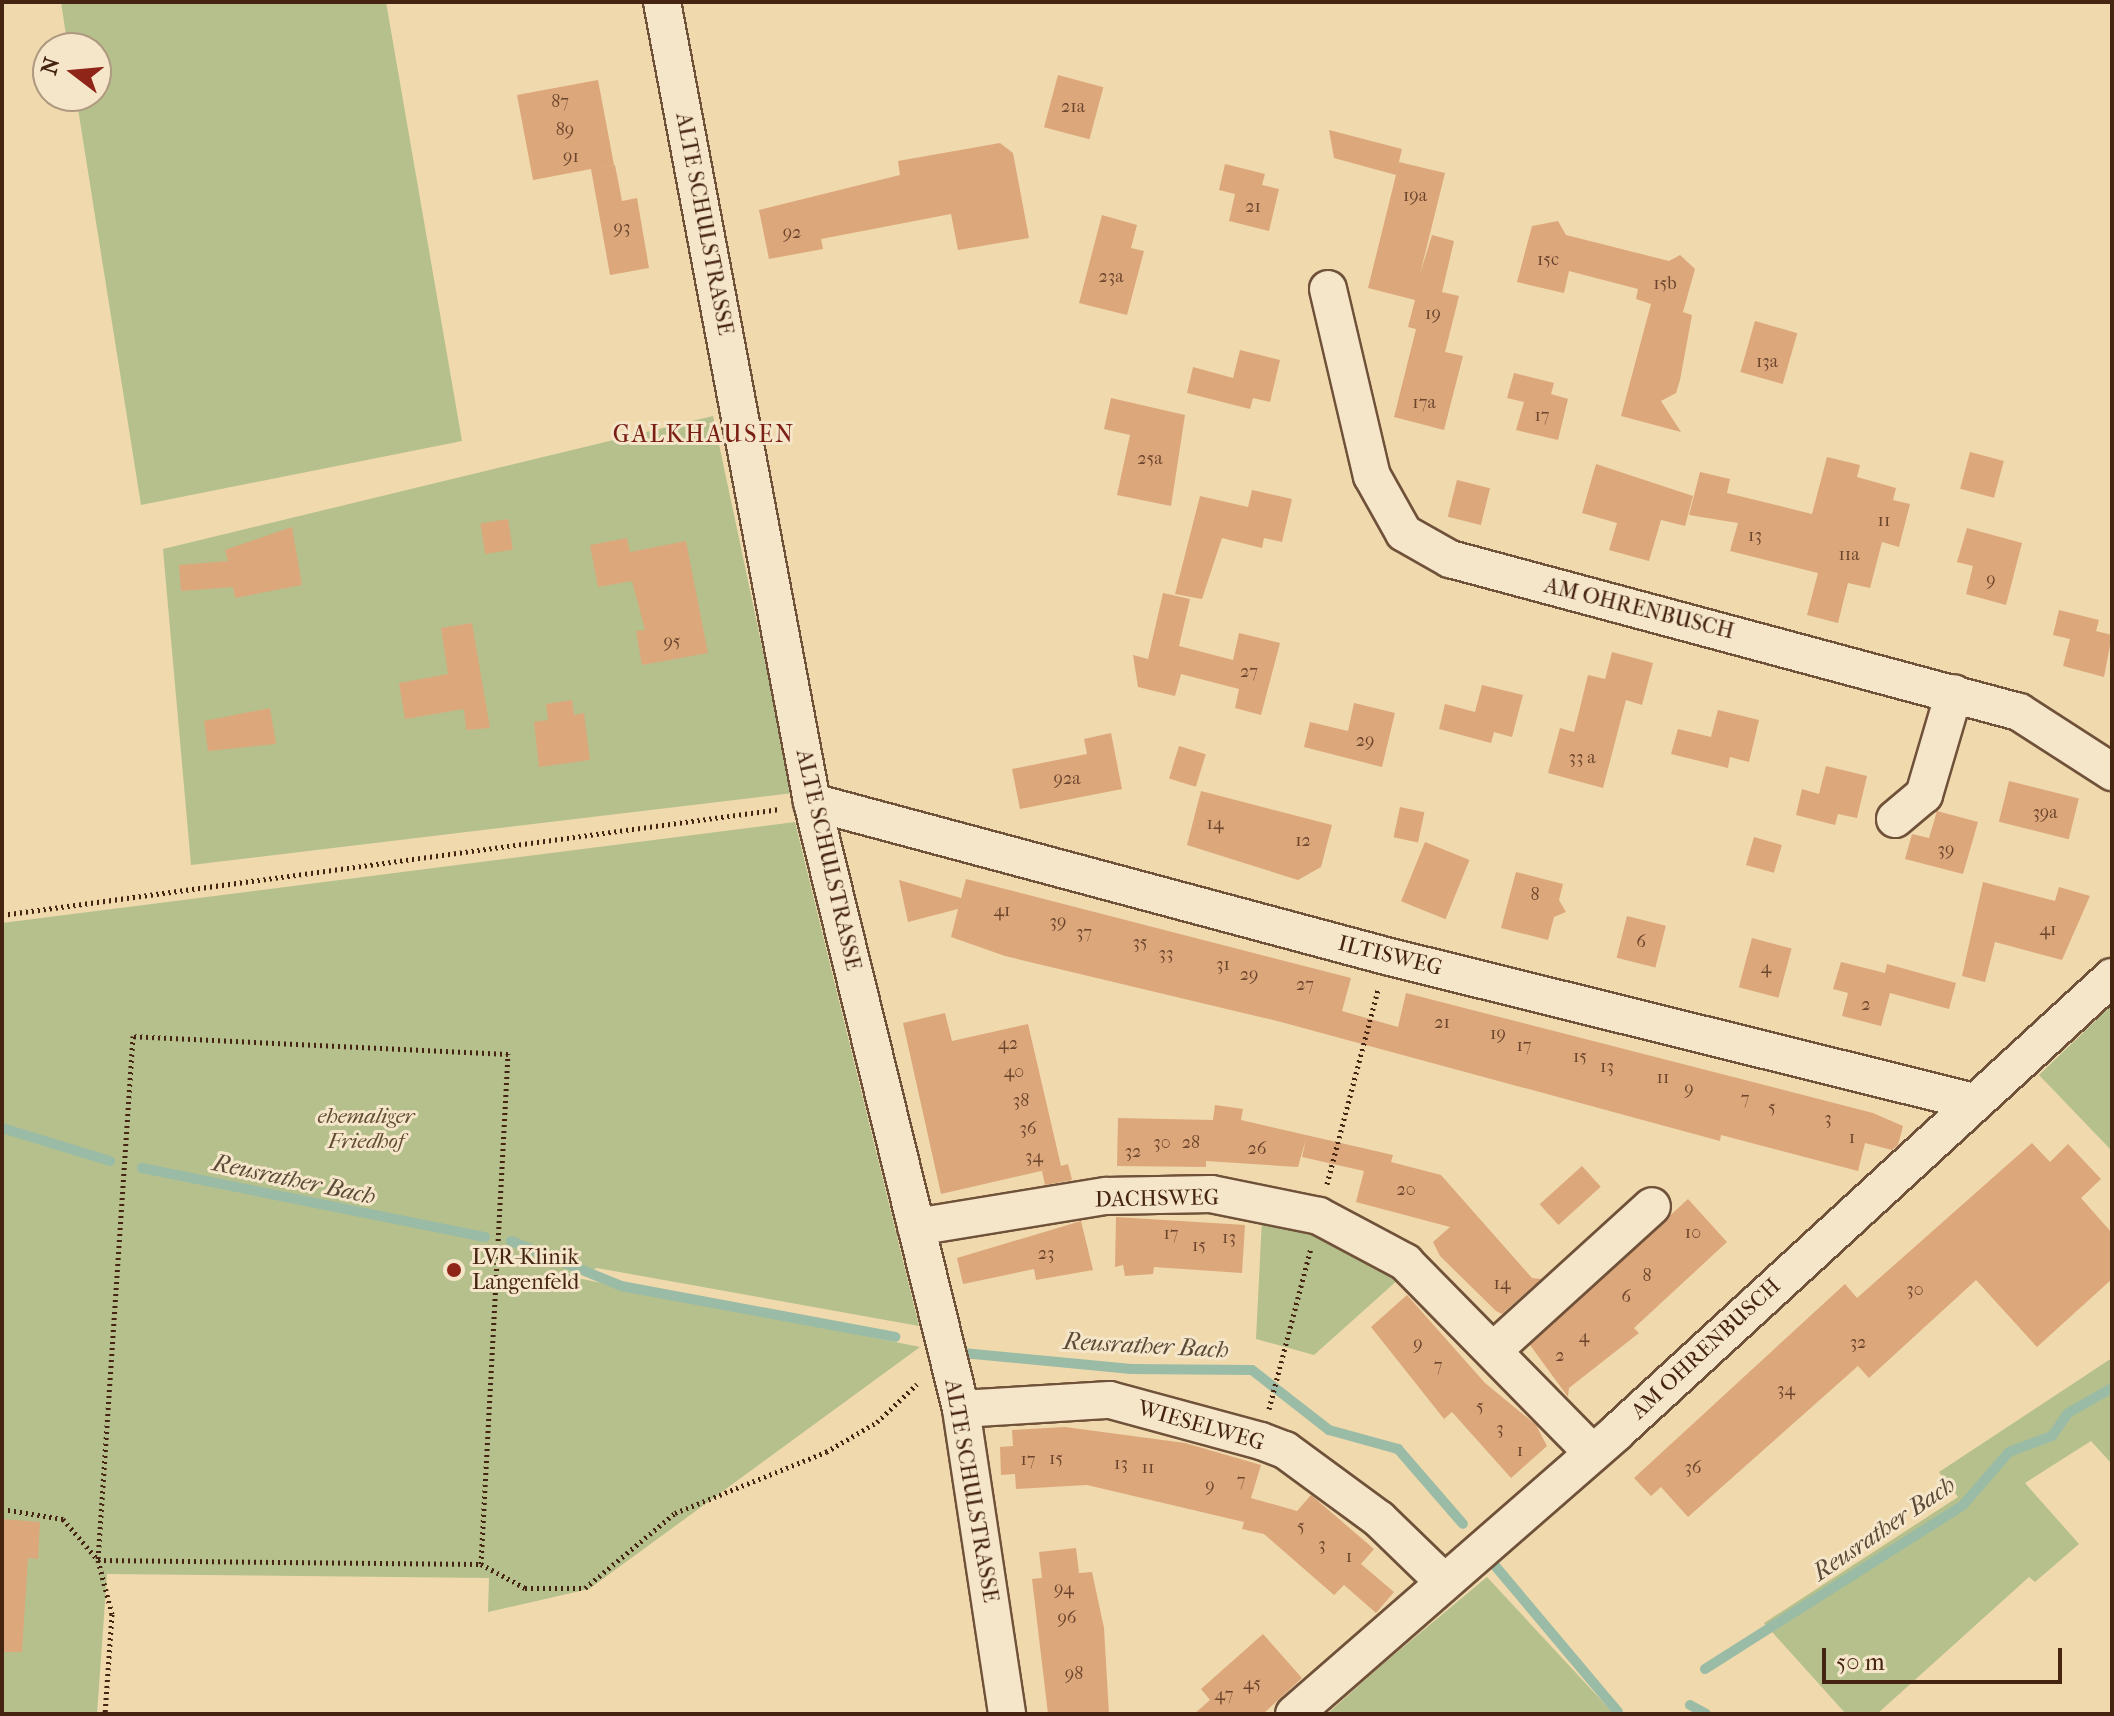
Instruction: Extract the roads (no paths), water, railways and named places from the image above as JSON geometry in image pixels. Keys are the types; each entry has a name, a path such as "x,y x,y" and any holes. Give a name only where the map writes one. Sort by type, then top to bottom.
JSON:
{"street":[{"name":"ALTE SCHULSTRASSE","path":"662,2 812,802 961,1409 1007,1714"},
{"name":"AM OHRENBUSCH","path":"1328,289 1372,476 1404,533 1450,559 2019,712 2112,772"},
{"path":"1895,819 1924,795 1954,693"},
{"name":"ILTISWEG","path":"812,802 1386,956 1970,1101"},
{"name":"AM OHRENBUSCH","path":"1294,1714 1442,1580 1593,1453 1970,1101 2112,977"},
{"name":"DACHSWEG","path":"916,1227 1106,1196 1211,1194 1319,1216 1405,1262 1495,1349 1593,1453"},
{"path":"1495,1349 1652,1206"},
{"name":"WIESELWEG","path":"961,1409 1110,1400 1261,1441 1285,1450 1379,1519 1442,1580"}],"waterway":[{"name":"Reusrather Bach","path":"2,1128 110,1161"},
{"name":"Reusrather Bach","path":"142,1168 485,1237"},
{"name":"Reusrather Bach","path":"511,1241 621,1286 895,1337"},
{"name":"Reusrather Bach","path":"963,1353 1131,1369 1252,1370 1329,1430 1398,1449 1463,1524"},
{"name":"Reusrather Bach","path":"1705,1669 1963,1505 2009,1452 2052,1436 2068,1413 2112,1388"},
{"name":"Reusrather Bach","path":"1491,1561 1618,1712"},
{"path":"1690,1705 1706,1714"}],"place":[{"name":"LVR-Klinik Langenfeld","path":"454,1270"}],"district":[{"name":"GALKHAUSEN","path":"704,435"}],"park label":[{"name":"ehemaliger Friedhof","path":"366,1128"}]}
